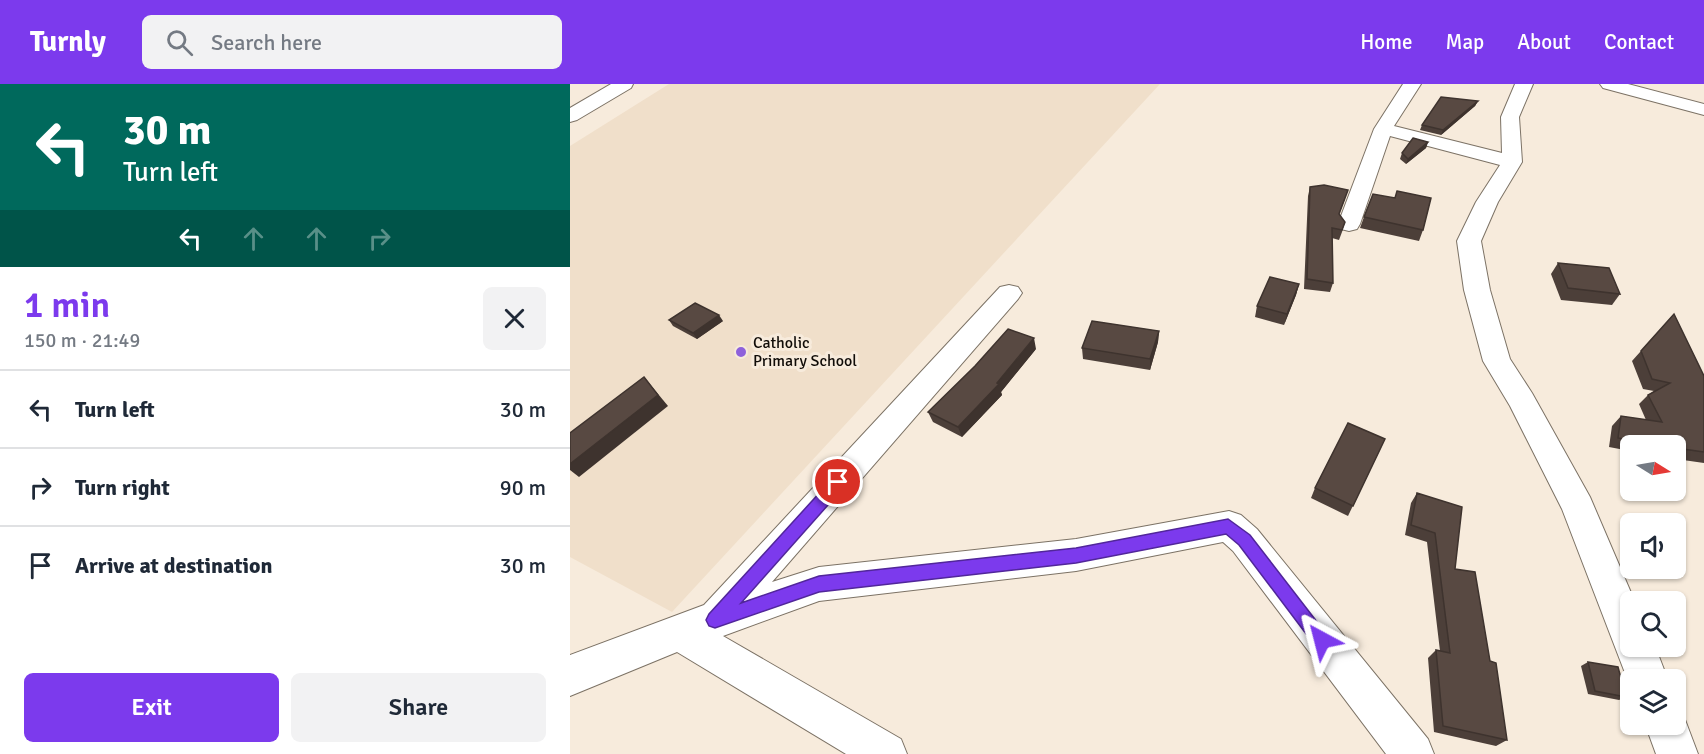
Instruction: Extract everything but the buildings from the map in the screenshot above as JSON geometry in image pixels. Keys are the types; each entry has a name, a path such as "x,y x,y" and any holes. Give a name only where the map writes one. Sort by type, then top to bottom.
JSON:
{"street":[{"path":"570,116 624,84"},
{"path":"1349,224 1383,129 1412,84"},
{"path":"1524,84 1510,117 1512,162 1487,202 1469,241 1477,290 1497,361 1527,410 1578,507 1620,610"},
{"path":"1614,85 1704,110"},
{"path":"1383,129 1512,162"},
{"path":"697,626 1009,293"},
{"path":"576,669 819,584 1076,555 1228,526 1245,540 1413,754"},
{"path":"697,626 886,754"},
{"path":"1670,735 1677,754"}],"shaded area":[{"name":"Catholic Primary School","path":"669,84 1160,84 672,612 570,557 570,146"}],"place":[{"name":"Catholic Primary School","path":"741,352"}],"route":[{"path":"838,482 715,620 819,584 1076,555 1228,526 1245,540 1322,640"}]}
